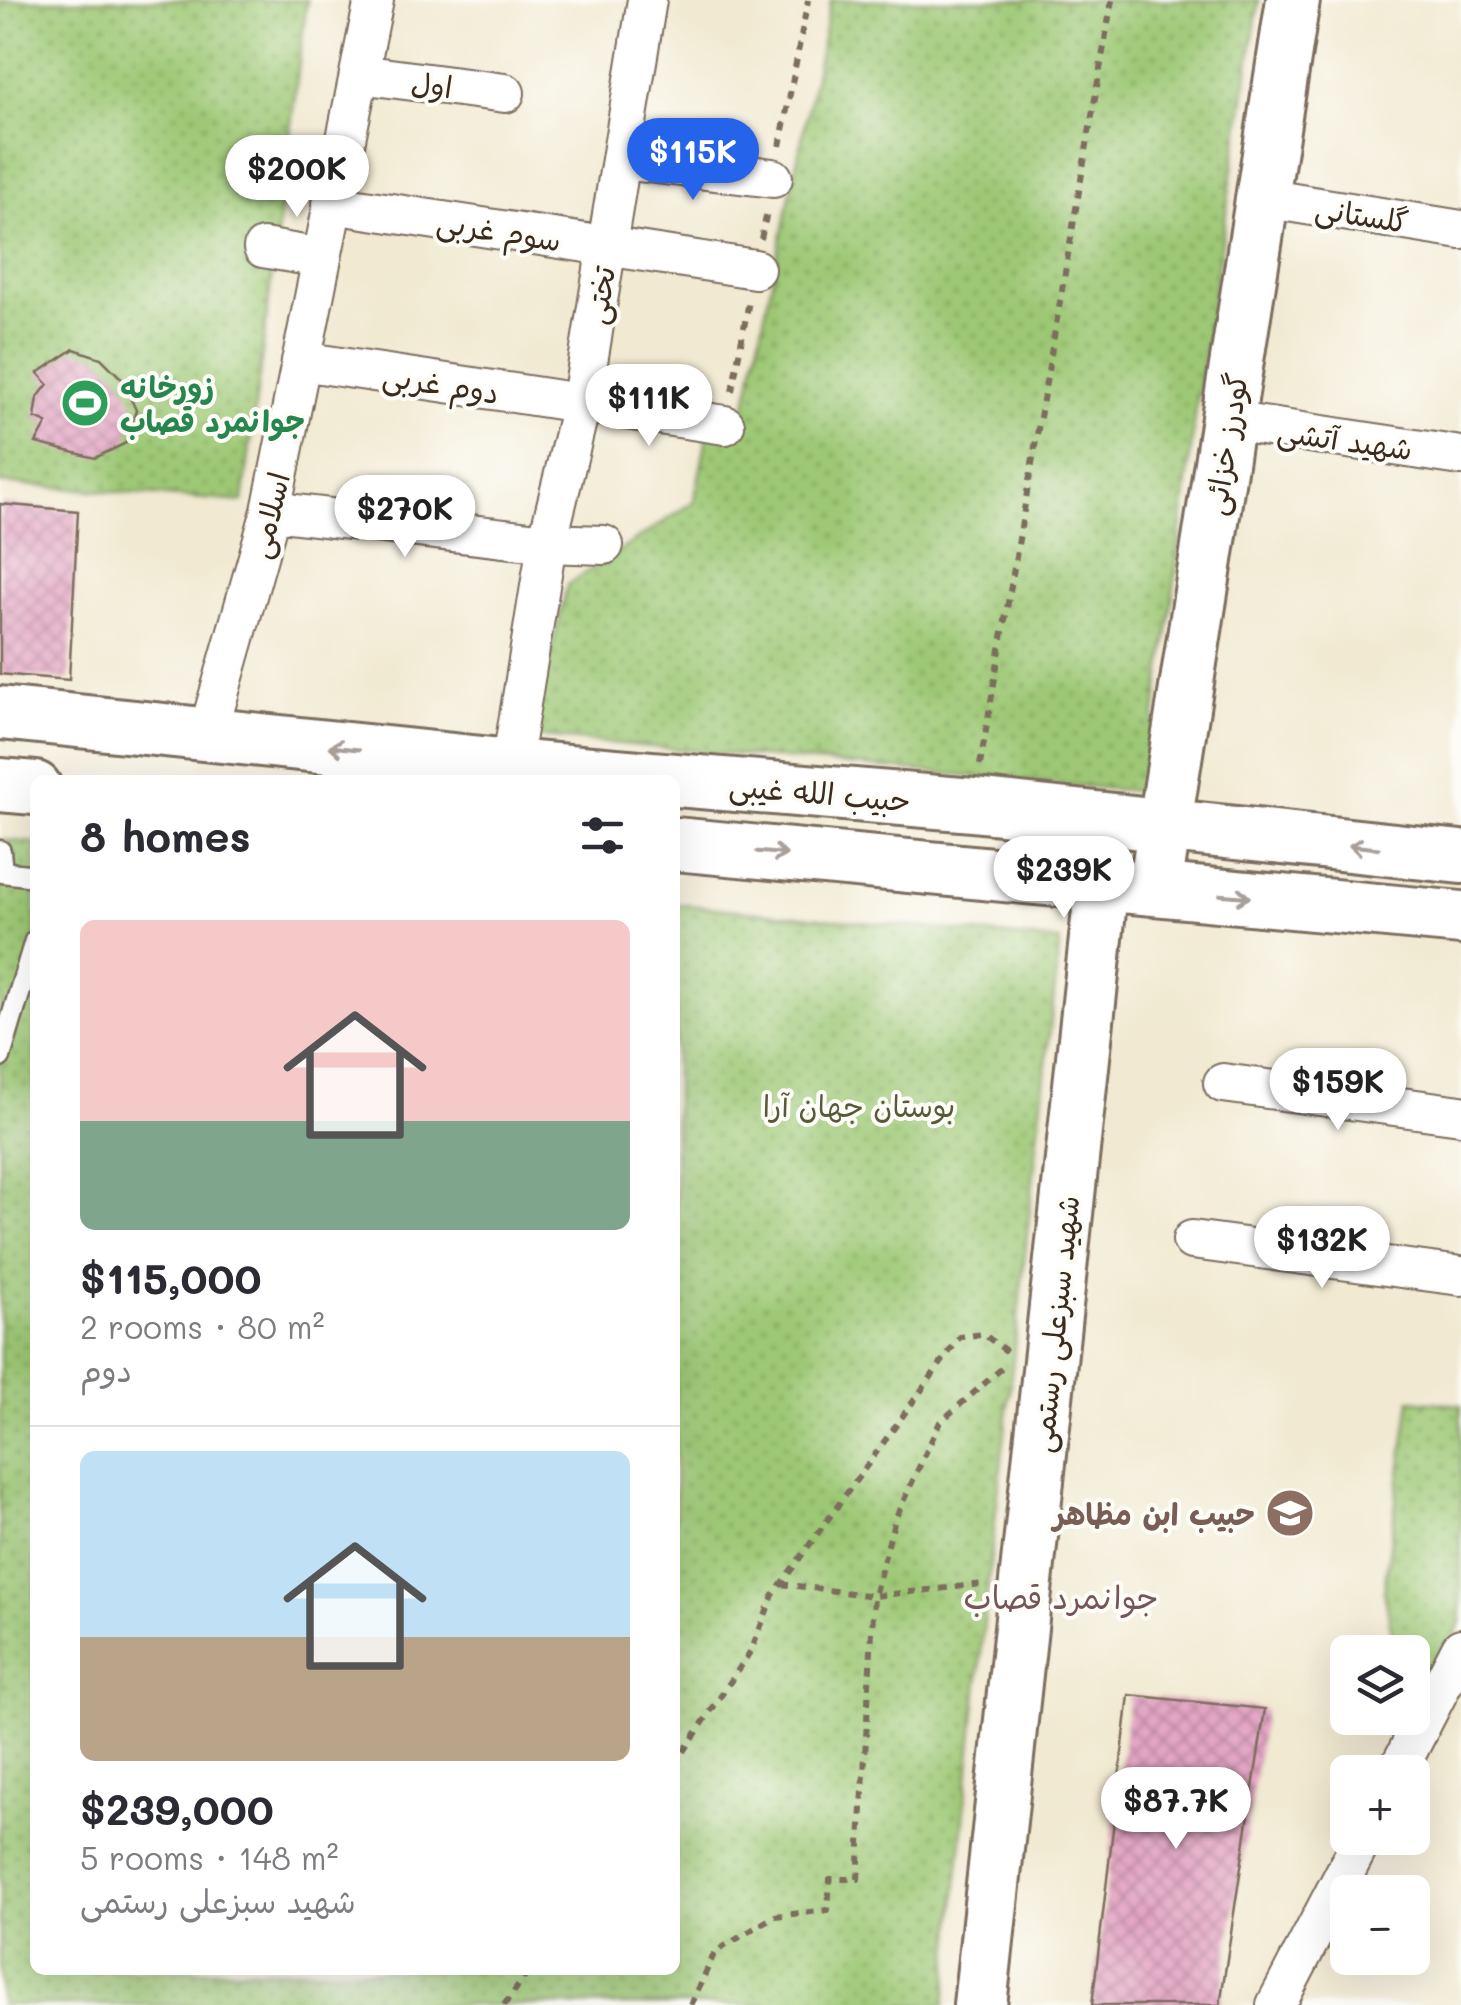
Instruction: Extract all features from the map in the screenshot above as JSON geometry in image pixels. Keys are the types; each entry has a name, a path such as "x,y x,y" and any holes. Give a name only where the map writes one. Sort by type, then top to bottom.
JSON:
{"main road":[{"name":"گودرز خزائی","path":"1156,888 1293,0"},
{"name":"حبیب الله غیبی","path":"0,713 618,775"},
{"name":"حبیب الله غیبی","path":"680,780 973,805 1461,857"},
{"path":"0,786 30,788"},
{"path":"680,844 1461,918"},
{"name":"شهید سبزعلی رستمی","path":"980,2005 1102,882"}],"street":[{"name":"اسلامی","path":"208,733 271,511 374,0"},
{"name":"تختی","path":"511,766 547,543 581,405 647,0"},
{"name":"اول","path":"359,74 505,93"},
{"path":"621,160 773,178"},
{"name":"گلستانی","path":"1262,198 1461,230"},
{"name":"سوم غربی","path":"332,204 756,269"},
{"path":"263,248 321,258"},
{"name":"دوم غربی","path":"301,361 725,425"},
{"name":"شهید آتشی","path":"1228,421 1461,456"},
{"path":"271,511 547,543 604,545"},
{"path":"1223,1083 1461,1115"},
{"path":"1192,1240 1461,1276"},
{"path":"1405,1755 1461,1648"},
{"path":"1276,2005 1354,1855"}],"lane":[{"path":"0,851 2,872 30,875"},
{"path":"0,1057 30,958"}],"path":[{"path":"973,805 1112,0"},
{"path":"680,1758 752,1649 773,1595 960,1336 983,1334 1015,1357 940,1422 895,1520 874,1596 858,1879 830,1880 828,1910 775,1916 715,1952 691,2005"},
{"path":"781,1584 874,1596 988,1584"},
{"path":"504,2005 526,1975"}],"green space":[{"path":"0,0 307,0 243,502 0,483"},
{"path":"831,0 1259,0 1197,401 1146,772 1143,783 1134,791 532,736 567,585 694,502 709,427 740,432"},
{"name":"بوستان جهان آرا","path":"0,840 30,843 30,1975 680,1975 680,904 1060,941 945,2005 0,2005"},
{"path":"1410,1400 1461,1405 1461,1623 1430,1681 1430,1635 1392,1635 1384,1590"}],"building":[{"name":"زورخانه جوانمرد قصاب","path":"74,349 101,358 121,378 136,410 126,443 95,458 36,443 47,423 35,418 38,397 48,384 38,373"},
{"path":"0,504 78,511 69,680 0,674"},
{"path":"1129,1695 1265,1709 1220,2005 1092,2005"}],"place":[{"name":"زورخانه جوانمرد قصاب","path":"85,403"},
{"name":"حبیب ابن مظاهر","path":"1290,1513"}],"district":[{"name":"جوانمرد قصاب","path":"1061,1596"}]}
